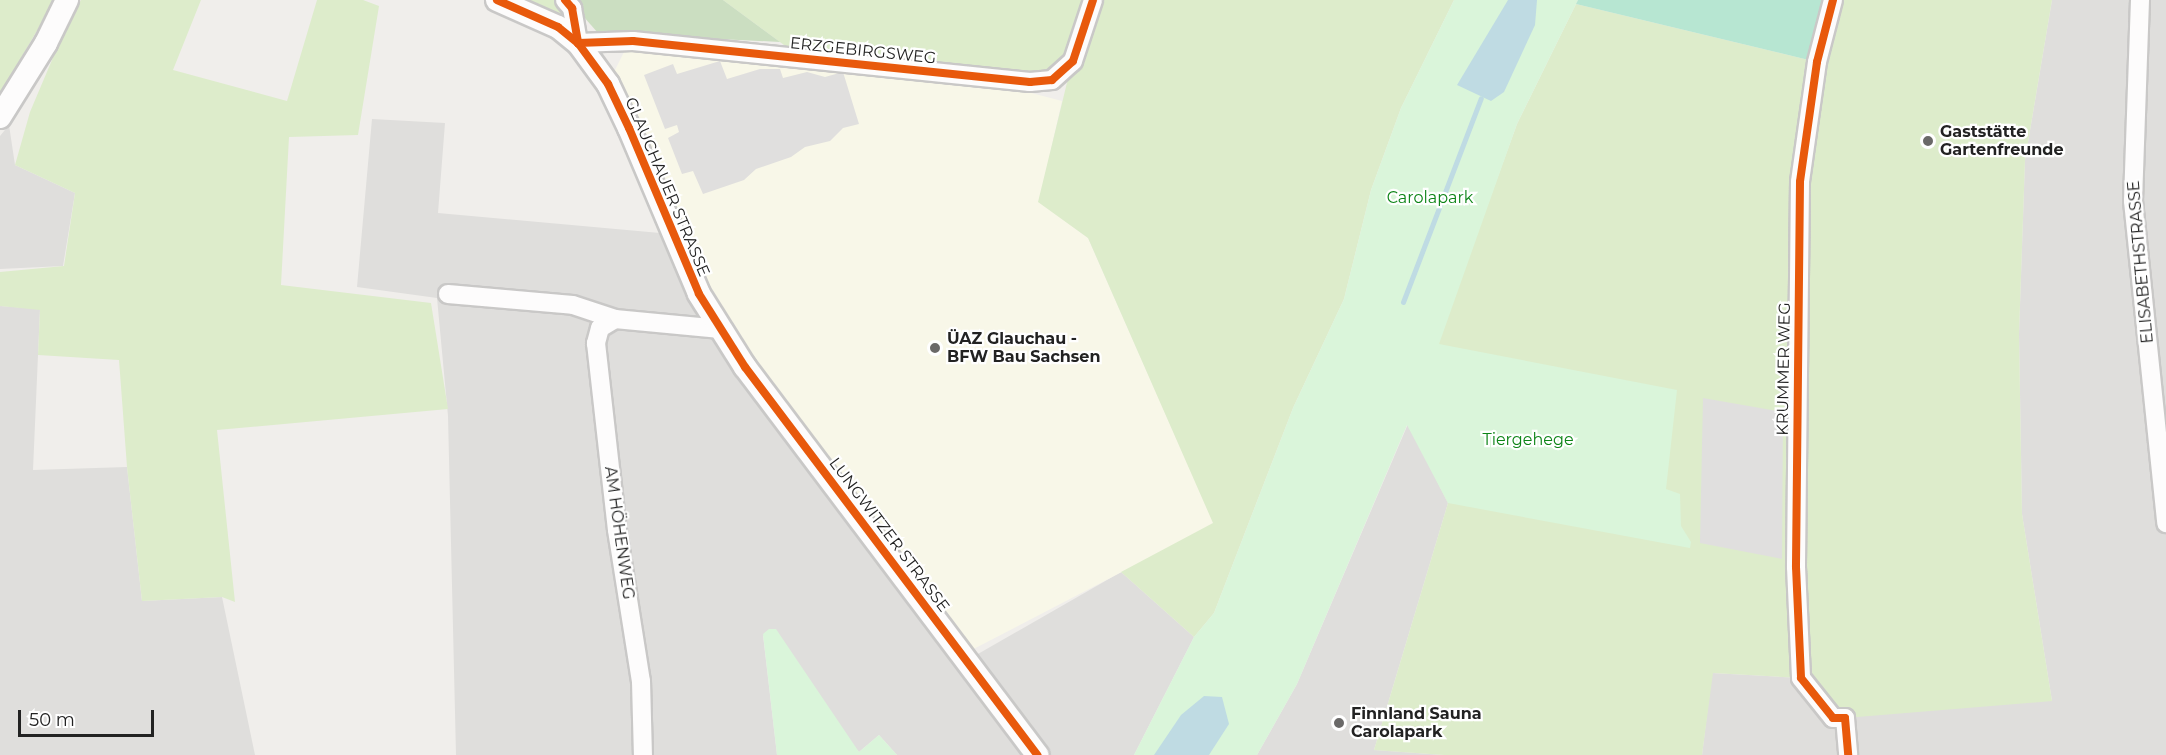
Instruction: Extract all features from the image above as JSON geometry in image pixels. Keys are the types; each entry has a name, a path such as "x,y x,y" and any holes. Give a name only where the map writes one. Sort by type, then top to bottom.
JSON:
{"street":[{"path":"0,117 46,43 67,0"},
{"name":"GLAUCHAUER STRASSE","path":"497,0 558,27 578,43 608,84 699,294 721,329"},
{"path":"565,0 572,8 578,43"},
{"name":"ERZGEBIRGSWEG","path":"578,43 633,41 1041,81 1052,80 1073,61 1094,0"},
{"name":"KRUMMER WEG","path":"1833,0 1817,62 1800,182 1796,567 1801,678 1833,718 1845,718 1848,755"},
{"name":"ELISABETHSTRASSE","path":"2140,0 2133,201 2166,523"},
{"path":"448,294 573,305 615,320 721,329"},
{"name":"AM HÖHENWEG","path":"615,320 600,328 596,343 616,519 641,681 643,755"},
{"name":"LUNGWITZER STRASSE","path":"721,329 745,367 1036,755"}],"shaded area":[{"path":"2052,0 2166,0 2166,755 1702,755 1712,673 1801,678 2052,701 2022,514 2019,334 2025,160"},
{"name":"ÜAZ Glauchau - BFW Bau Sachsen","path":"626,48 997,84 1062,101 1039,202 1088,238 1214,524 962,655 745,367 608,84"},
{"path":"720,61 727,79 760,69 780,69 783,78 807,72 825,77 843,72 859,124 843,128 830,141 805,147 791,157 756,169 744,180 703,194 693,171 682,174 668,138 679,132 677,125 665,129 644,75 673,64 677,74"},
{"path":"372,119 445,123 438,213 660,233 687,298 957,666 1121,572 1194,637 1134,755 897,755 879,735 859,752 763,635 777,755 456,755 448,416 437,298 357,287"},
{"path":"9,125 15,165 75,193 63,266 0,269 0,136"},
{"path":"0,306 40,309 33,470 127,467 142,601 222,597 255,755 0,755"},
{"path":"1703,398 1783,412 1782,559 1700,543"},
{"path":"1408,424 1448,503 1374,750 1444,755 1257,755 1297,684"}],"green space":[{"path":"0,0 55,0 0,94"},
{"path":"81,0 201,0 173,70 287,101 317,0 363,0 379,6 358,135 289,137 281,285 431,303 448,409 217,430 235,602 222,597 142,601 127,467 119,360 38,355 40,310 0,306 0,272 64,266 75,193 15,165 30,112 71,15"},
{"path":"497,0 565,0 578,43"},
{"path":"569,0 723,0 780,42 598,33"},
{"path":"723,0 1454,0 1401,108 1371,190 1344,299 1293,408 1214,613 1194,637 1121,572 1213,523 1088,238 1038,202 1072,62 1052,80 803,59"},
{"name":"Carolapark","path":"1454,0 1578,0 1517,124 1439,344 1677,390 1666,489 1680,494 1681,526 1691,542 1690,548 1448,503 1407,425 1297,684 1257,755 1134,755 1194,637 1214,613 1293,408 1344,299 1371,190 1401,108"},
{"path":"1578,0 1833,0 1817,62 1576,4"},
{"name":"Tiergehege","path":"1833,0 2052,0 2025,160 2019,334 2022,514 2052,701 1845,718 1801,678 1713,673 1702,755 1444,755 1374,750 1448,503 1408,424 1517,124 1576,4 1817,62"},
{"path":"769,629 776,629 859,752 879,735 897,755 777,755 763,634"}],"water":[{"path":"1508,0 1537,0 1535,25 1504,92 1491,101 1457,85"},
{"path":"1204,696 1222,697 1229,724 1209,755 1154,755 1181,715"}],"waterway":[{"path":"1403,302 1481,98"}],"cycle path":[{"path":"497,0 558,27 578,43 608,84 699,294 745,367 1037,755"},
{"path":"565,0 572,8 578,43 633,41 1030,82 1052,80 1073,61 1093,0"},
{"path":"1833,0 1817,62 1800,182 1796,567 1801,678 1833,718 1845,718 1848,755"}],"place":[{"name":"Gaststätte Gartenfreunde","path":"1928,141"},
{"name":"ÜAZ Glauchau - BFW Bau Sachsen","path":"935,348"},
{"name":"Finnland Sauna Carolapark","path":"1339,723"}]}
